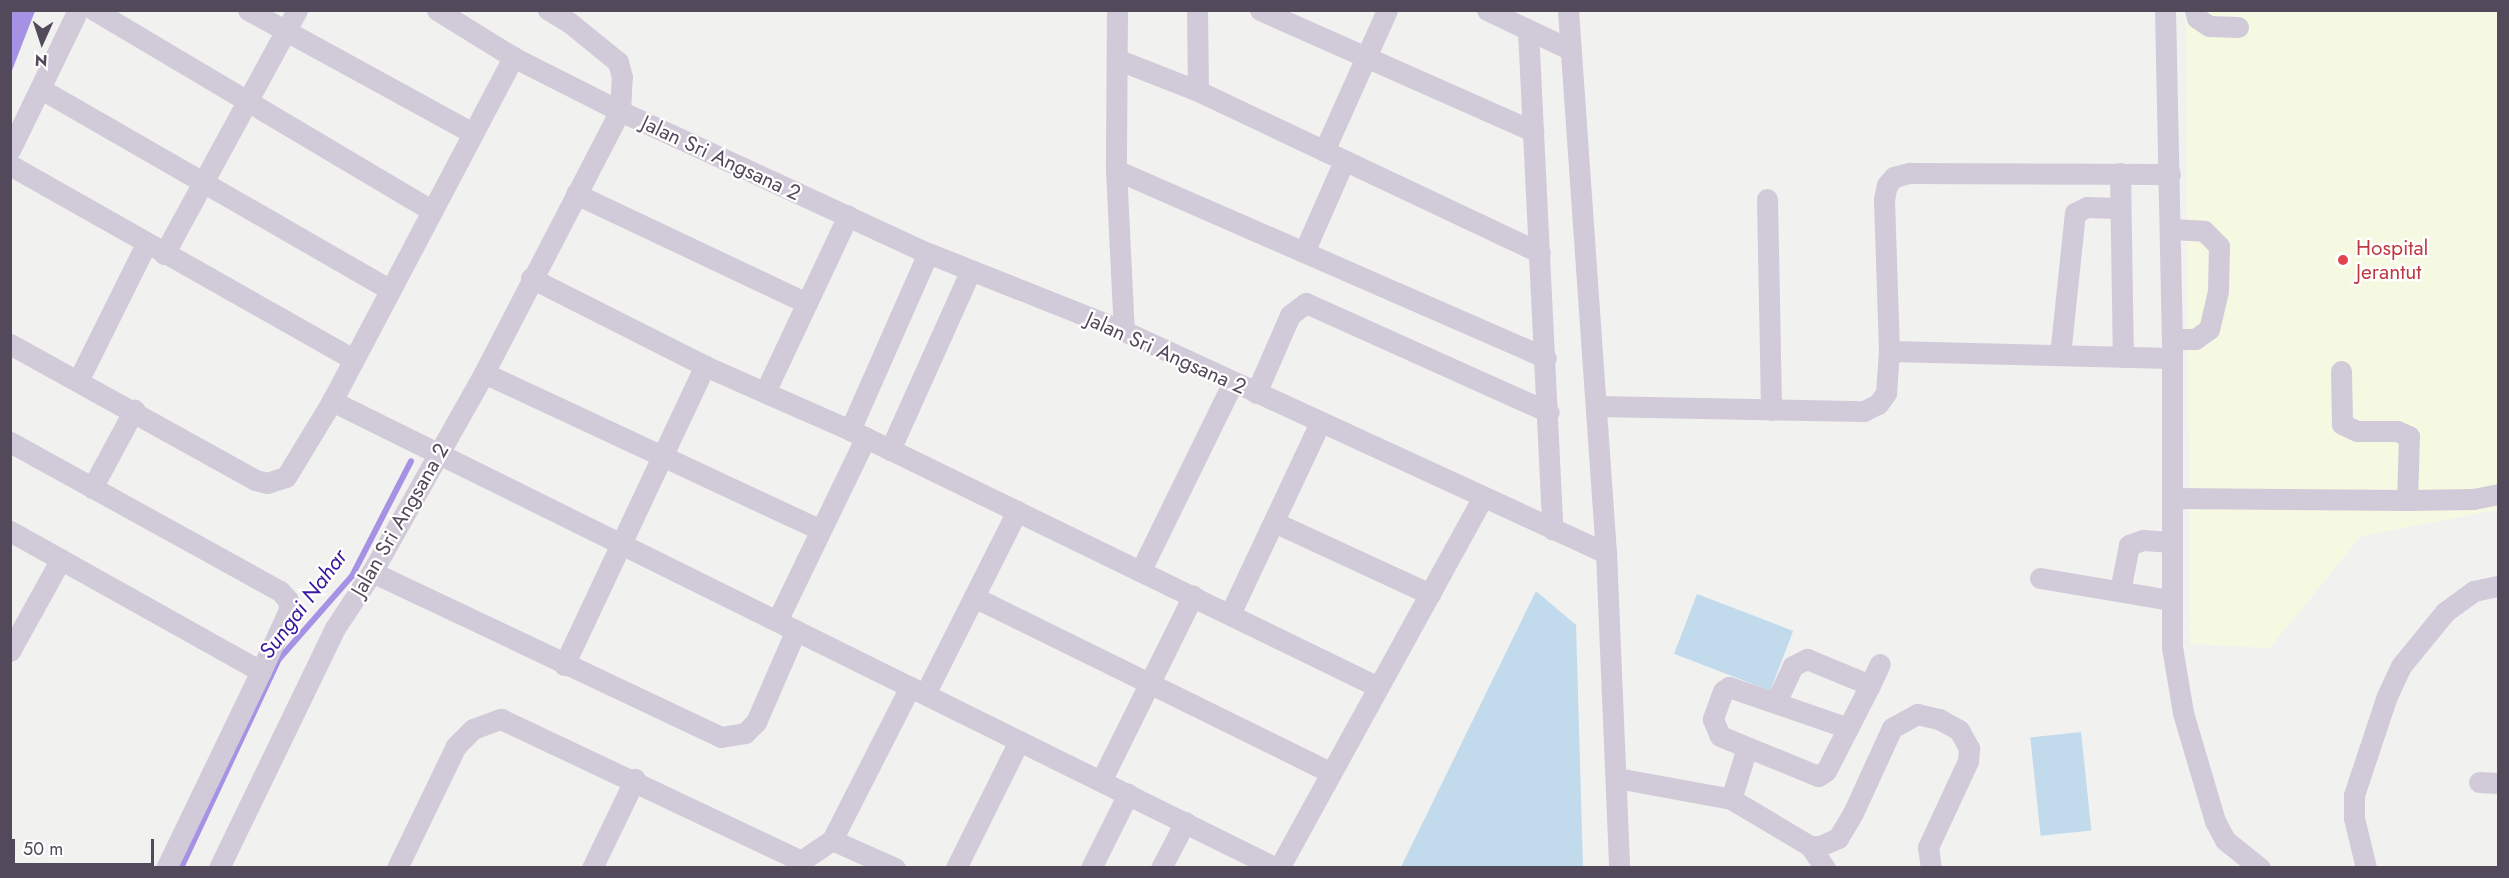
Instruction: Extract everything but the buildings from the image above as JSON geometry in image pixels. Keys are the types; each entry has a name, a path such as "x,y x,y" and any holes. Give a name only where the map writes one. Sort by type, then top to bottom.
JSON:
{"street":[{"path":"10,150 78,10"},
{"path":"94,10 432,211"},
{"path":"248,10 473,133"},
{"path":"78,381 155,249 203,182 297,10"},
{"path":"437,10 513,57 620,111 622,77 618,62 570,23 548,10"},
{"path":"1117,10 1119,60 1116,170 1124,332"},
{"path":"1197,10 1198,91"},
{"path":"1260,10 1533,131"},
{"path":"1324,151 1387,10"},
{"path":"1487,10 1569,49"},
{"path":"1568,10 1606,553 1619,867"},
{"path":"2165,10 2171,229 2173,498 2170,600 2172,647 2183,713 2211,811 2225,840 2260,867"},
{"path":"2195,10 2197,18 2209,27 2238,27"},
{"path":"1528,30 1546,358 1552,529"},
{"path":"10,344 267,483 286,477 332,401 513,57"},
{"path":"1119,60 1198,91 1540,253"},
{"path":"41,89 390,290"},
{"name":"Jalan Sri Angsana 2","path":"219,867 335,628 372,572 484,373 531,278 620,111 928,253 1124,332 1606,553"},
{"path":"1304,252 1344,161"},
{"path":"10,165 354,360"},
{"path":"1116,170 1546,358"},
{"path":"1597,406 1864,411 1878,404 1886,393 1889,351 1884,199 1887,185 1894,177 1909,173 2170,174"},
{"path":"2120,173 2123,357"},
{"path":"576,194 807,303"},
{"path":"1767,199 1771,410"},
{"path":"2060,355 2075,213 2087,207 2121,208"},
{"path":"765,392 848,216"},
{"path":"1889,351 2123,357 2172,348 2195,339 2209,329 2218,291 2218,246 2204,231 2171,229"},
{"path":"777,621 820,530 928,253"},
{"path":"890,450 971,270"},
{"path":"531,278 705,366 858,434 1378,687"},
{"path":"1256,393 1290,315 1306,303 1548,412"},
{"path":"564,665 705,366"},
{"path":"2342,371 2342,424 2357,431 2397,431 2409,436 2407,500"},
{"path":"484,373 661,458 820,530"},
{"path":"1141,570 1233,382"},
{"path":"332,401 1277,867 1482,498"},
{"path":"92,488 134,410"},
{"path":"1230,614 1320,423"},
{"path":"10,442 280,591 288,600 289,610 261,672 166,867"},
{"path":"2173,498 2407,500 2474,499 2499,494"},
{"path":"397,867 456,746 484,723 501,719 635,779 800,864 832,840 974,597 1017,511"},
{"path":"1274,522 1430,594"},
{"path":"10,531 261,672"},
{"path":"2120,591 2129,545 2143,540 2172,542"},
{"path":"10,651 16,630 61,559"},
{"path":"372,572 564,665 710,732 733,736 745,733 756,722 796,630"},
{"path":"2040,578 2170,600"},
{"path":"2366,867 2354,818 2354,795 2387,696 2417,644 2445,612 2474,591 2499,586"},
{"path":"1101,781 1193,596"},
{"path":"974,597 1331,773"},
{"path":"1776,702 1793,666 1807,658 1870,685"},
{"path":"1848,728 1730,687 1723,691 1713,719 1714,727 1720,736 1818,776 1826,771 1848,728 1870,685 1880,664"},
{"path":"1810,846 1820,846 1838,838 1892,728 1917,714 1959,730 1969,748 1968,761 1928,848 1931,867"},
{"path":"956,867 1019,741"},
{"path":"1731,799 1747,748"},
{"path":"1617,778 1731,799 1810,846 1825,867"},
{"path":"592,867 635,779"},
{"path":"1092,867 1128,794"},
{"path":"1161,867 1185,822"},
{"path":"832,840 895,867"}],"shaded area":[{"path":"10,11 35,11 11,73"},
{"name":"Hospital Jerantut","path":"2186,11 2498,11 2498,510 2361,536 2270,648 2190,644"},
{"path":"1536,591 1576,625 1583,867 1401,867"},
{"path":"1697,594 1793,631 1770,691 1674,654"},
{"path":"2081,732 2091,830 2041,836 2030,737"}],"waterway":[{"name":"Sungai Nahar","path":"181,868 279,659 352,576 411,461"}],"place":[{"name":"Hospital Jerantut","path":"2343,260"}]}
